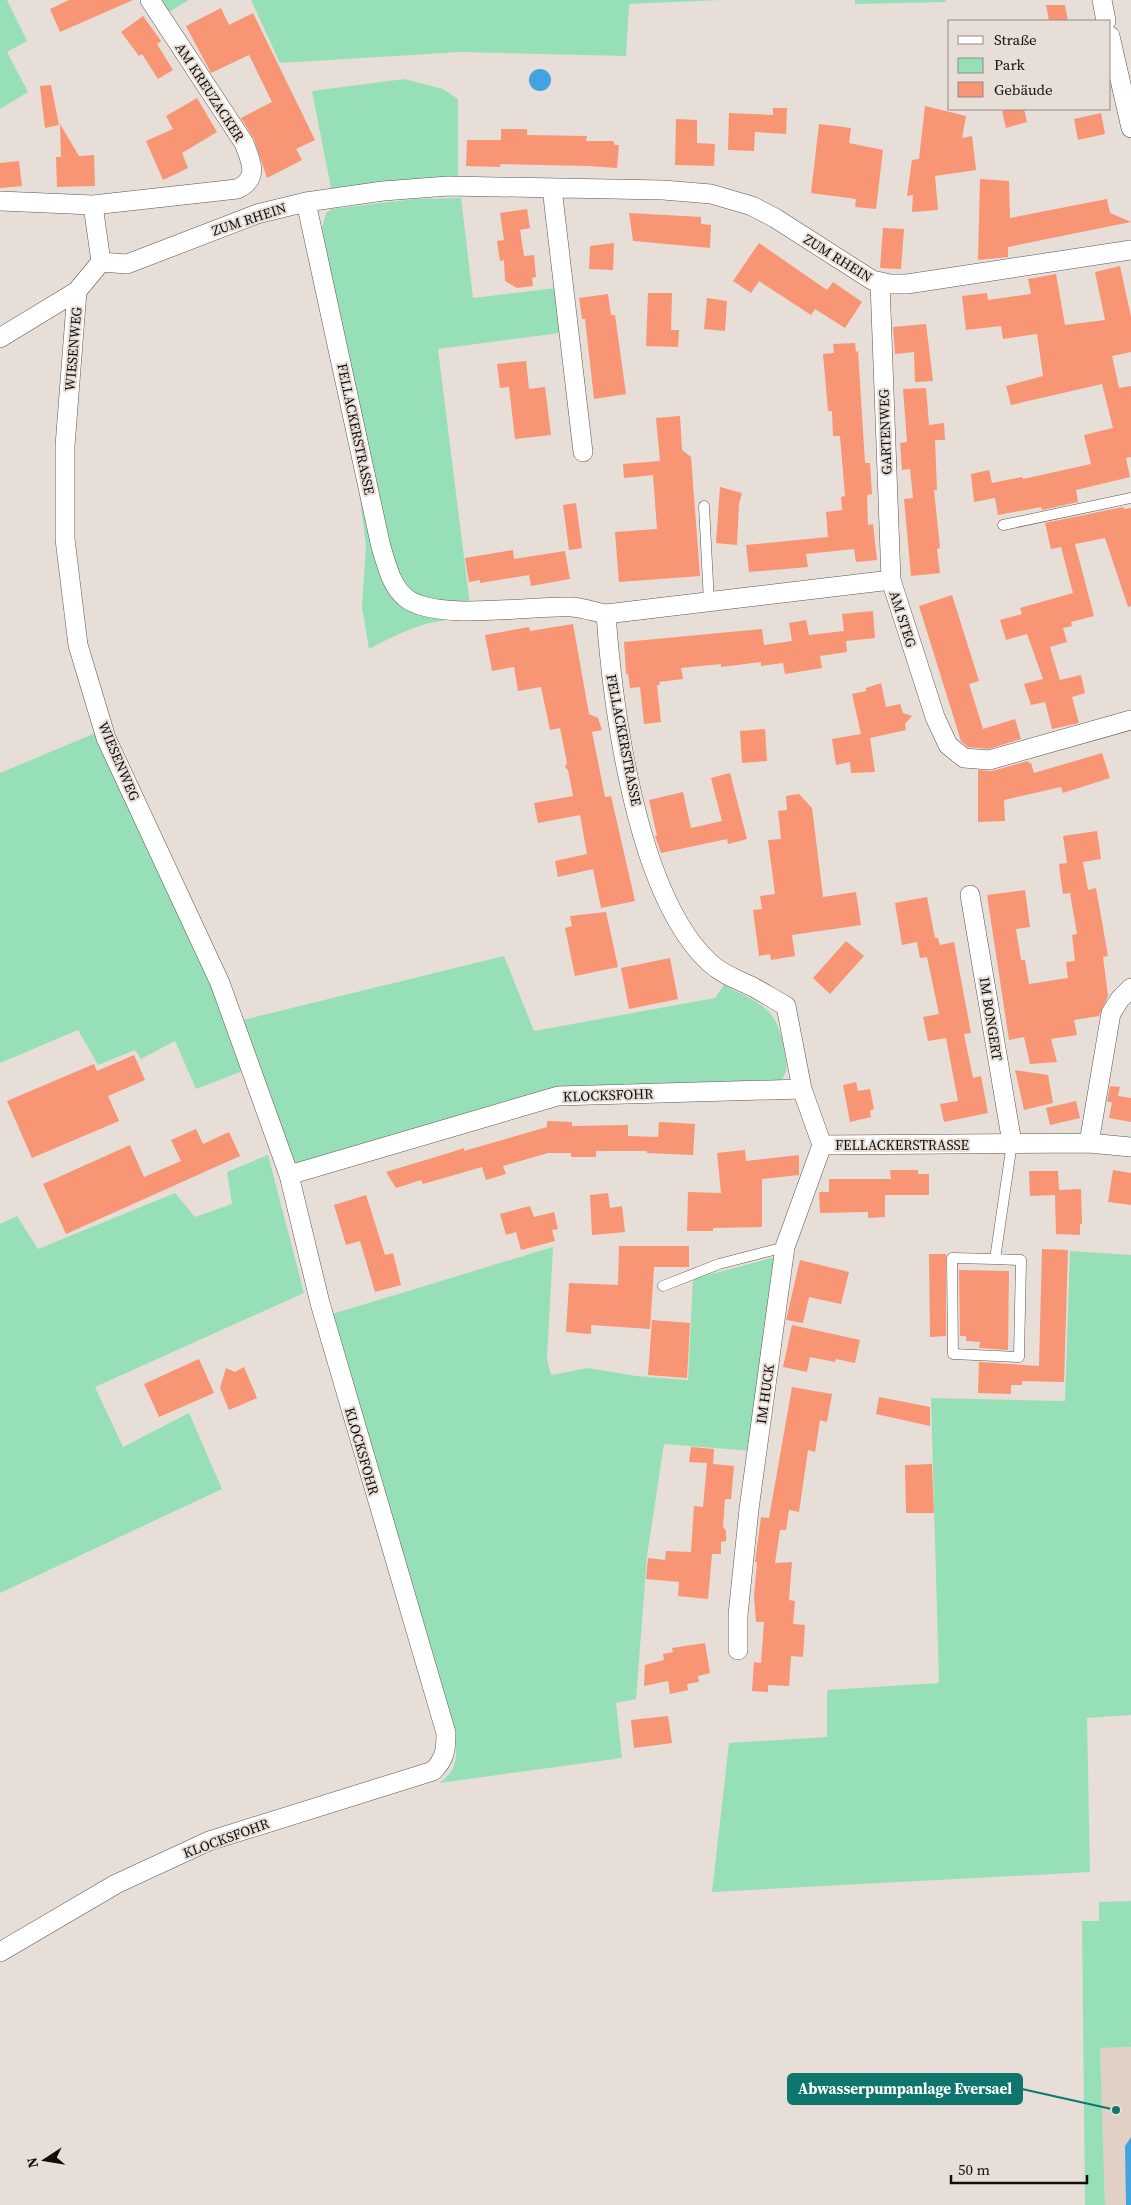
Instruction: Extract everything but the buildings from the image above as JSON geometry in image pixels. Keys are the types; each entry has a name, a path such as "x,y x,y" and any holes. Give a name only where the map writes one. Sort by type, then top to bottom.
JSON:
{"street":[{"name":"AM KREUZACKER","path":"93,205 237,188 246,185 251,178 250,158 244,143 150,0"},
{"path":"1102,0 1106,20"},
{"path":"1111,40 1131,128"},
{"name":"ZUM RHEIN","path":"101,262 127,264 257,214 306,202 383,190 448,186 663,190 728,198 752,206 775,218 880,283 907,284 946,279 1131,250"},
{"path":"552,188 583,452"},
{"path":"0,201 93,205 101,262 78,291 0,338"},
{"name":"FELLACKERSTRASSE","path":"306,202 381,547 393,583 405,597 417,605 447,610 573,607 606,614 610,669 624,748 650,860 682,930 711,964 730,977 786,1006 802,1089 822,1145 1089,1143 1131,1147"},
{"name":"GARTENWEG","path":"880,283 891,580"},
{"name":"WIESENWEG","path":"78,291 65,446 65,539 78,645 106,738 220,983 289,1175"},
{"name":"AM STEG","path":"606,614 891,580 935,717 948,745 964,758 989,760 1131,720"},
{"name":"IM BONGERT","path":"970,895 1012,1144"},
{"path":"1089,1143 1111,1013 1120,998 1131,988"},
{"name":"KLOCKSFOHR","path":"0,1952 116,1884 209,1841 433,1771 441,1764 446,1752 446,1733 325,1322 289,1175 558,1096 802,1089"},
{"name":"IM HUCK","path":"738,1650 738,1615 749,1509 785,1247 822,1145"}],"lane":[{"path":"1002,525 1131,498"},
{"path":"704,506 709,602"},
{"path":"995,1259 1012,1144"},
{"path":"663,1286 719,1264 785,1247"},
{"path":"952,1258 995,1259 1021,1260 1019,1358 953,1354 952,1258"}],"shaded area":[{"path":"1131,2047 1131,2205 1105,2205 1100,2048"}],"green space":[{"path":"0,0 7,0 27,41 7,52 28,92 0,109"},
{"path":"158,0 189,0 167,13"},
{"path":"251,0 721,0 629,4 626,56 461,52 280,63"},
{"path":"855,0 946,0 946,2 855,4"},
{"path":"404,79 443,89 458,99 458,180 331,188 312,91"},
{"path":"461,198 473,298 556,288 560,333 438,349 470,605 411,596 396,575 320,235 326,213 332,209 414,199"},
{"path":"355,460 393,593 471,615 472,621 445,620 419,626 369,649 362,607 366,545"},
{"path":"98,732 185,919 243,1063 240,1072 196,1089 175,1041 141,1059 135,1050 98,1065 78,1030 0,1063 0,773"},
{"path":"504,956 534,1031 715,998 724,985 759,1003 773,1017 782,1038 785,1054 786,1066 784,1076 779,1082 630,1089 303,1165 292,1161 243,1020"},
{"path":"268,1155 304,1293 95,1387 123,1447 189,1413 222,1489 0,1593 0,1224 17,1216 38,1249 175,1193 195,1217 232,1204 227,1172"},
{"path":"553,1247 547,1359 551,1375 588,1368 636,1376 688,1380 693,1279 775,1257 753,1451 664,1444 647,1556 636,1699 616,1703 622,1758 439,1783 454,1767 456,1745 329,1315"},
{"path":"1070,1251 1131,1255 1131,1715 1087,1718 1090,1872 712,1892 729,1743 827,1737 827,1690 939,1683 931,1398 1065,1401"},
{"path":"1131,1901 1131,2047 1100,2048 1105,2205 1085,2205 1082,1921 1099,1921 1099,1902"}],"water":[{"path":"540,69 548,72 551,80 548,88 540,91 532,88 529,80 532,72"},
{"path":"1131,2137 1131,2205 1126,2205 1125,2146"}],"place":[{"name":"Abwasserpumpanlage Eversael","path":"1116,2110"}]}
